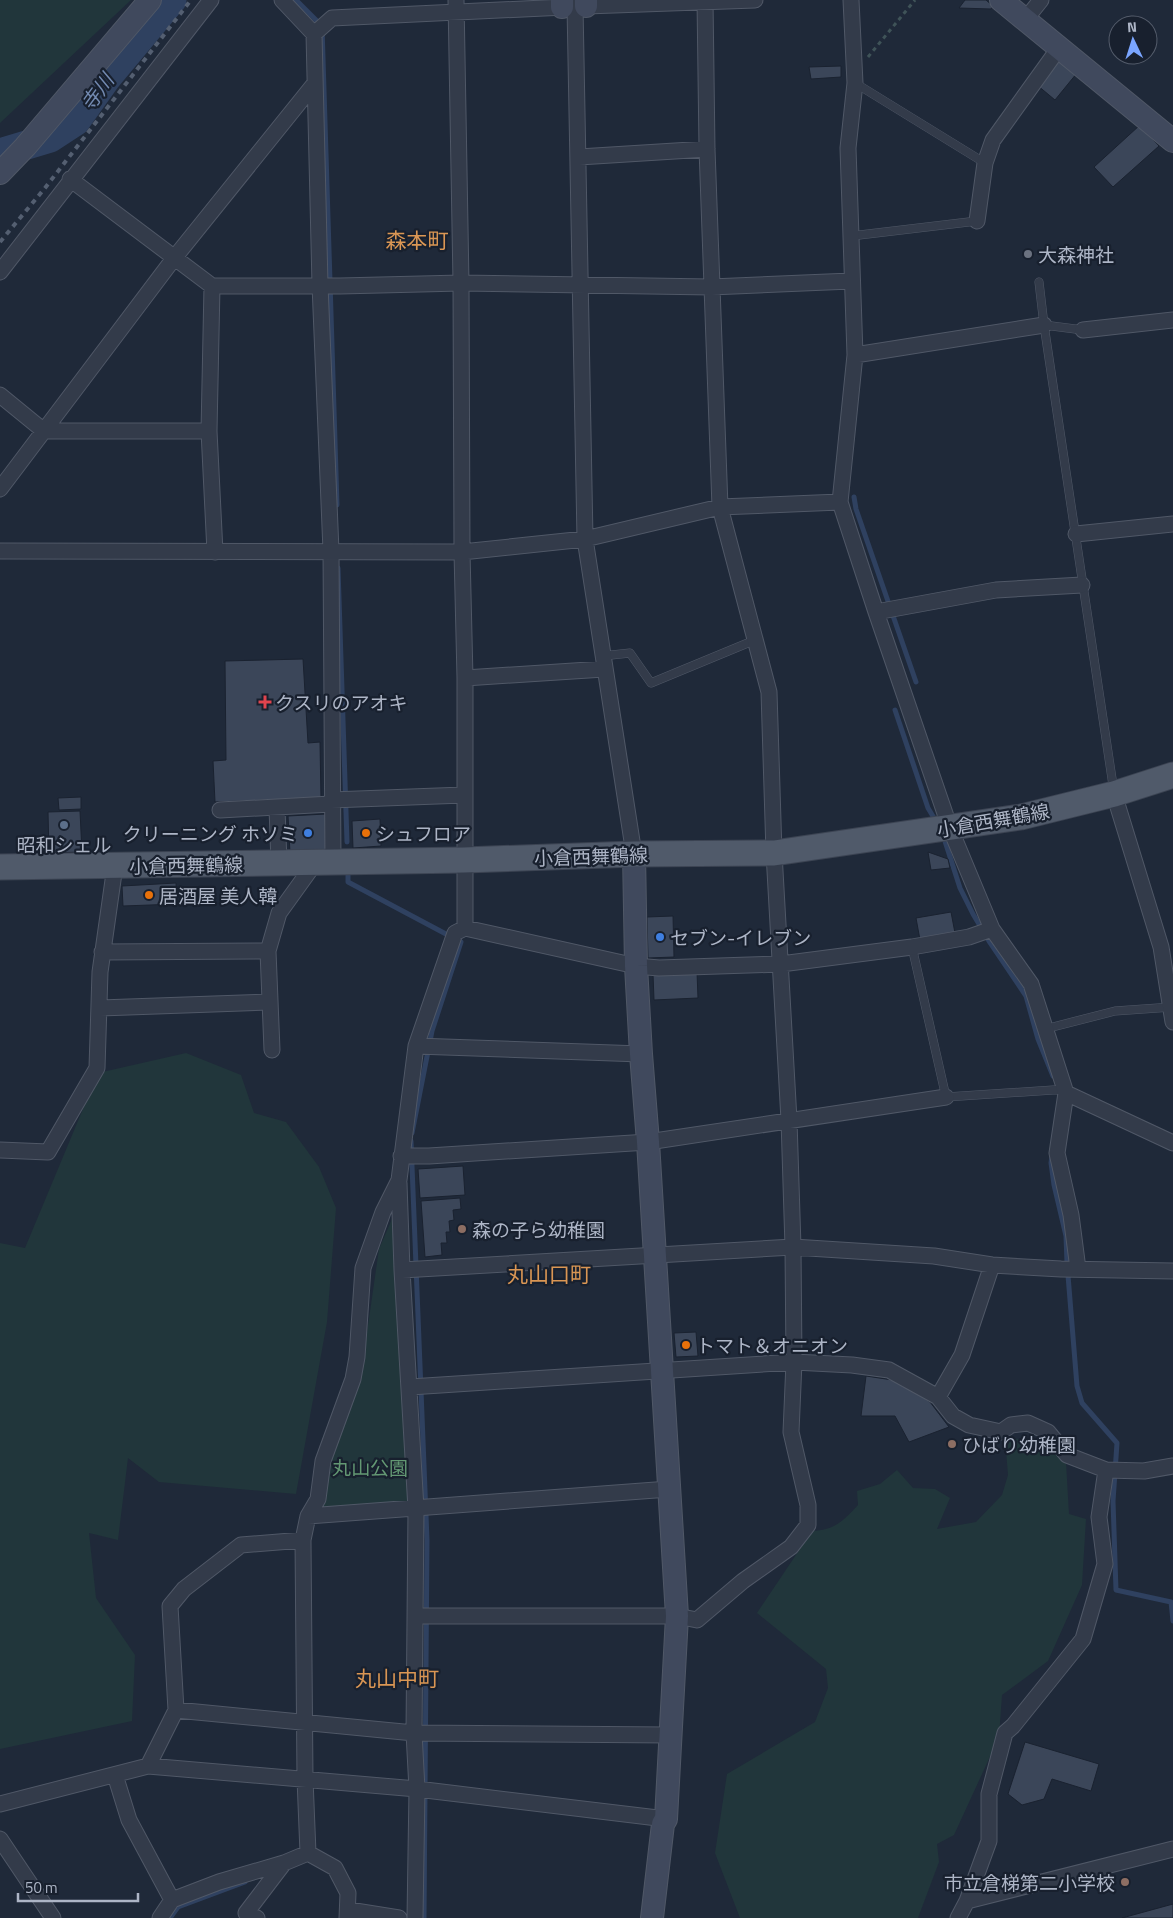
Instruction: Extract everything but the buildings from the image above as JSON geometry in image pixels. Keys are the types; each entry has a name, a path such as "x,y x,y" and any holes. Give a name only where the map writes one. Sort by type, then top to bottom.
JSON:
{"main road":[{"name":"小倉西舞鶴線","path":"0,867 464,860 634,854 774,853 1021,817 1114,794 1173,775"}],"street":[{"path":"0,173 26,147 150,0"},
{"path":"0,272 70,178 211,0"},
{"path":"282,0 316,32"},
{"path":"272,1050 268,951 280,913 324,862 338,800 331,551 329,285 315,83 316,32 332,18 456,6 755,0"},
{"path":"851,0 854,79 848,148 855,355 840,502 950,828 990,930 1031,984 1045,1029 1060,1091 1058,1153 1070,1215 1070,1269"},
{"path":"1001,0 1173,141"},
{"path":"1025,20 1041,0"},
{"path":"425,1616 677,1616 697,1620 743,1581 791,1547 808,1525 808,1505 792,1432 794,1362 793,1246 789,1120 774,853 769,692 720,507 711,287 705,1"},
{"path":"574,4 579,157 585,539 634,854 636,966 677,1616 666,1819 663,1824 652,1918"},
{"path":"308,1852 304,1779 303,1540 308,1516 318,1499 324,1461 353,1379 362,1268 383,1212 399,1180 425,1046 448,949 460,931 464,860 465,678 456,6"},
{"path":"978,221 985,163 993,140 1059,48"},
{"path":"0,489 175,257 315,83"},
{"path":"579,157 707,149"},
{"path":"70,178 212,286 461,283 711,287 851,281"},
{"path":"212,286 209,431 215,552"},
{"path":"1083,330 1173,320"},
{"path":"855,355 1044,325"},
{"path":"0,395 44,431 209,431"},
{"path":"0,551 462,552 585,539 720,507 840,502"},
{"path":"1076,534 1173,524"},
{"path":"876,612 996,590 1082,585"},
{"path":"465,678 603,662"},
{"path":"1114,794 1167,946 1172,1014"},
{"path":"220,810 277,808 338,800 464,795"},
{"path":"277,808 279,863"},
{"path":"0,1150 48,1152 97,1068 102,952 115,866"},
{"path":"460,931 636,966 659,968 781,964 912,947 990,930"},
{"path":"102,952 268,951"},
{"path":"100,1008 269,1002"},
{"path":"425,1046 641,1054"},
{"path":"1060,1091 1173,1144"},
{"path":"405,1156 648,1142 946,1097"},
{"path":"399,1180 411,1269 410,1387 416,1509 425,1616 424,1790 415,1918"},
{"path":"411,1269 793,1246 934,1256 992,1265 1173,1271"},
{"path":"938,1397 962,1355 992,1265"},
{"path":"410,1387 794,1362 852,1365 889,1370 938,1397 953,1416 969,1425 1001,1432 1011,1424 1028,1423 1048,1432 1067,1455 1106,1470 1144,1471 1173,1466"},
{"path":"958,1918 967,1901 989,1841 989,1794 1005,1733 1013,1726 1083,1639 1105,1564 1100,1517 1106,1470"},
{"path":"308,1516 669,1489"},
{"path":"148,1766 176,1710 170,1606 184,1589 241,1545 303,1540"},
{"path":"176,1710 424,1733 670,1736"},
{"path":"0,1804 148,1766 424,1790 666,1819"},
{"path":"115,1775 128,1820 172,1900"},
{"path":"0,1839 53,1918"},
{"path":"967,1901 1173,1850"},
{"path":"160,1918 172,1900 220,1882 284,1863 308,1852"},
{"path":"308,1852 335,1868 348,1893 348,1914 399,1918"},
{"path":"257,1918 246,1913 284,1863"}],"lane":[{"path":"854,79 985,163"},
{"path":"851,236 978,221"},
{"path":"1039,282 1114,794"},
{"path":"1044,325 1083,330"},
{"path":"603,662 630,653 651,682 755,640"},
{"path":"912,947 946,1097 1060,1091"},
{"path":"1045,1029 1115,1011 1172,1014"}],"path":[{"path":"854,79 915,0"}],"green space":[{"path":"0,0 131,0 0,123"},
{"path":"186,1053 241,1075 254,1113 286,1122 319,1167 336,1208 327,1322 296,1494 159,1482 128,1458 118,1540 89,1533 96,1598 135,1655 132,1721 0,1749 0,1243 25,1248 98,1073"},
{"name":"丸山公園","path":"395,1212 412,1506 321,1510 331,1459 360,1381 379,1249"},
{"path":"1005,1438 1040,1441 1066,1462 1069,1514 1086,1519 1082,1585 1048,1661 1002,1695 999,1737 954,1835 937,1844 939,1862 918,1918 740,1918 715,1853 727,1774 815,1722 828,1688 826,1669 757,1613 812,1531 827,1529 838,1524 858,1505 857,1491 880,1484 897,1470 913,1488 935,1489 950,1498 937,1529 976,1522 1002,1495 1008,1475"}],"waterway":[{"name":"寺川","path":"0,153 50,138 76,121 106,79 172,0"},
{"path":"296,0 322,26 337,505"},
{"path":"854,497 856,509 916,682"},
{"path":"338,568 347,842"},
{"path":"895,710 928,808 937,823"},
{"path":"943,835 960,888 973,914 1026,996 1038,1039 1053,1076"},
{"path":"348,868 348,882 461,942 432,1031 412,1133"},
{"path":"411,1141 427,1540 424,1918"},
{"path":"1052,1155 1051,1163 1054,1185 1066,1236 1077,1386 1082,1403 1117,1443 1113,1501 1116,1590 1171,1602 1173,1621"},
{"path":"170,1918 178,1907 245,1882"}],"railway":[{"path":"0,242 45,188 191,0"}],"place":[{"name":"大森神社","path":"1028,254"},
{"name":"クスリのアオキ","path":"265,702"},
{"name":"昭和シェル","path":"64,825"},
{"name":"クリーニング ホソミ","path":"308,833"},
{"name":"シュフロア","path":"366,833"},
{"name":"居酒屋 美人韓","path":"149,895"},
{"name":"セブン-イレブン","path":"660,937"},
{"name":"森の子ら幼稚園","path":"462,1229"},
{"name":"トマト＆オニオン","path":"686,1345"},
{"name":"ひばり幼稚園","path":"952,1444"},
{"name":"市立倉梯第二小学校","path":"1125,1882"}],"district":[{"name":"森本町","path":"417,240"},
{"name":"丸山口町","path":"549,1274"},
{"name":"丸山中町","path":"397,1678"}]}
